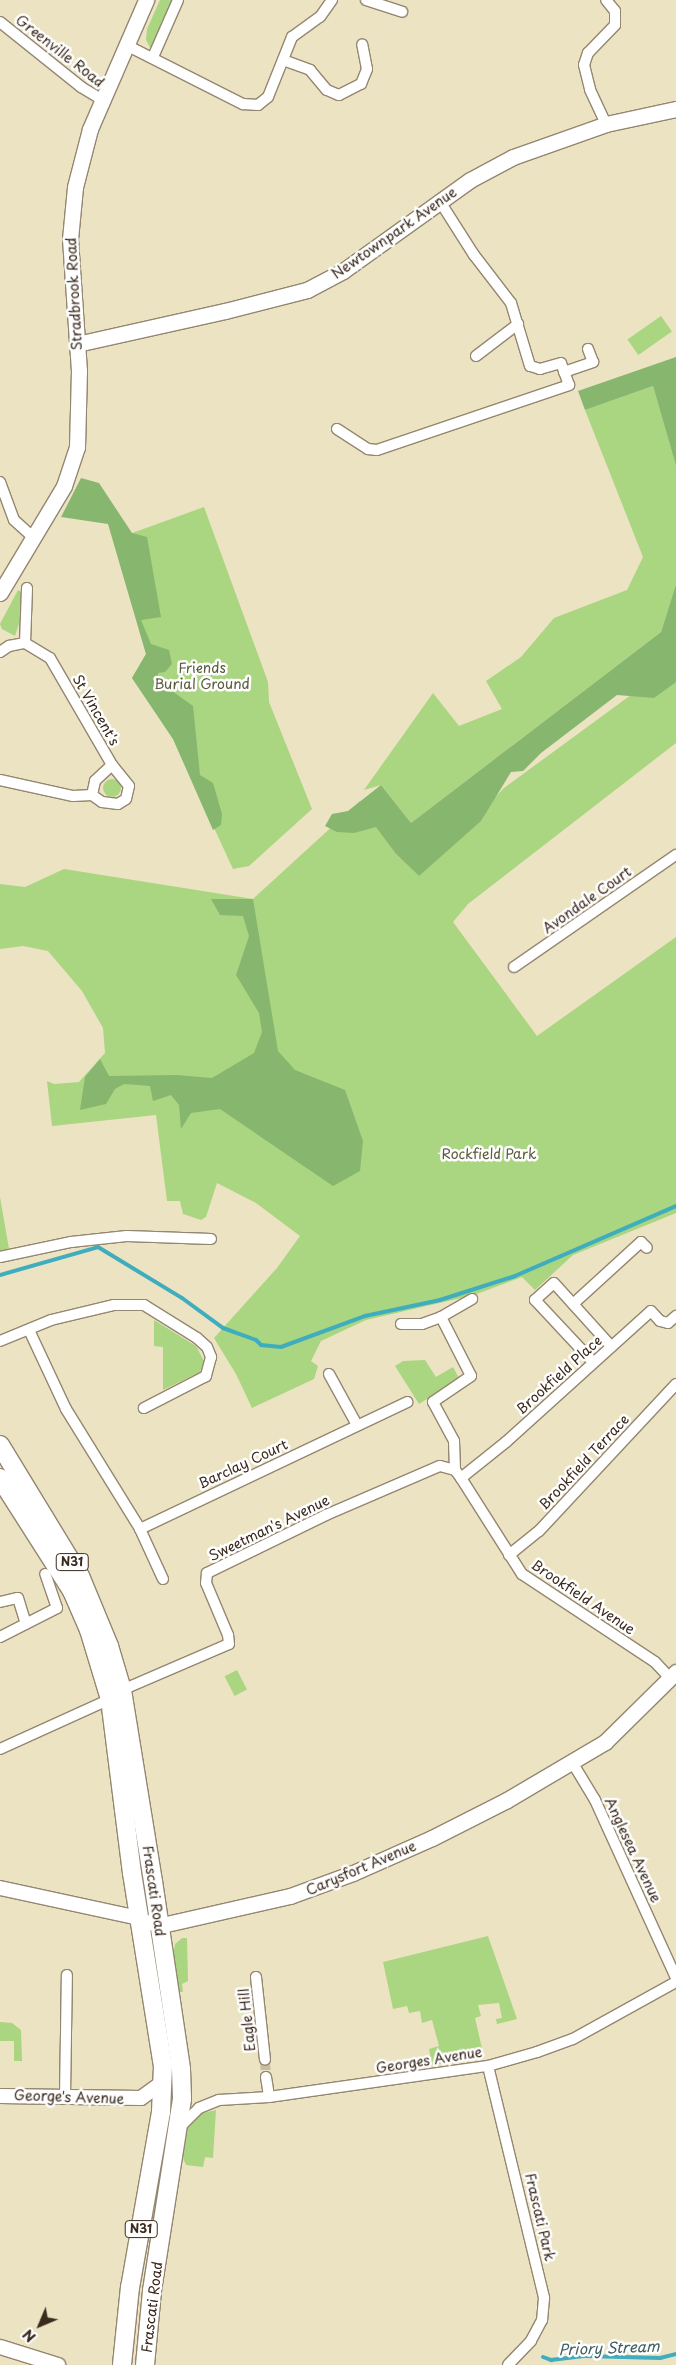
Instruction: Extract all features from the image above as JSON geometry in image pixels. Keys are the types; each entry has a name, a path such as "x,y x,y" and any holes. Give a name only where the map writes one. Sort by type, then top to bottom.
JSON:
{"highway":[{"name":"Frascati Road","path":"0,1445 80,1576 102,1624 159,1926 181,2069 179,2128 152,2290 145,2365"},
{"name":"Frascati Road","path":"0,1478 72,1591 116,1694 139,1918 163,2066 160,2120 130,2287 122,2365"}],"main road":[{"name":"Stradbrook Road","path":"1,588 64,486 77,446 72,212 86,142 146,0"},
{"name":"Newtownpark Avenue","path":"76,344 307,290 343,272 439,200 513,157 606,124 676,110"},
{"name":"Carysfort Avenue","path":"159,1926 272,1901 322,1886 456,1826 572,1762 614,1736 674,1678"},
{"path":"139,1918 159,1926"}],"street":[{"path":"153,57 178,0"},
{"path":"128,46 243,104 258,104 268,97 292,37 320,17 332,0"},
{"path":"366,0 402,12"},
{"path":"606,0 615,11 615,25 588,53 584,65 590,89 606,124"},
{"name":"Greenville Road","path":"0,22 80,87 103,100"},
{"path":"282,60 310,70 327,90 339,94 361,84 367,69 362,44"},
{"path":"337,429 368,448 377,450 569,385 561,363 538,370 530,366 511,303 474,255 439,200"},
{"path":"476,356 518,324"},
{"path":"564,372 593,362 588,349"},
{"path":"0,482 14,520 33,537"},
{"path":"0,652 9,646 25,643 27,588"},
{"name":"St Vincent's","path":"25,643 50,658 112,765 95,781 92,795"},
{"path":"0,780 73,796 92,795 102,802 118,804 126,799 129,786 112,765"},
{"name":"Avondale Court","path":"514,967 676,855"},
{"path":"0,1257 71,1242 127,1236 211,1239"},
{"path":"573,1304 641,1242 647,1248"},
{"path":"593,1362 535,1300 554,1283 611,1346"},
{"path":"400,1324 422,1324 441,1317 472,1299"},
{"path":"0,1341 51,1320 114,1305 144,1305 197,1338 207,1347 211,1357 206,1376 144,1408"},
{"name":"Brookfield Place","path":"458,1474 506,1442 651,1311 660,1321 668,1323 676,1316"},
{"path":"441,1317 471,1376 433,1402 454,1441 458,1474"},
{"path":"29,1330 66,1409 140,1529 163,1579"},
{"path":"329,1374 357,1425"},
{"name":"Brookfield Terrace","path":"509,1555 539,1531 676,1384"},
{"name":"Barclay Court","path":"140,1529 407,1402"},
{"name":"Sweetman's Avenue","path":"0,1749 116,1694 229,1644 228,1635 206,1583 207,1573 423,1472 440,1466 458,1474"},
{"name":"Brookfield Avenue","path":"458,1474 522,1574 655,1662 674,1678"},
{"path":"0,1637 57,1608 45,1574"},
{"path":"0,1602 18,1598 26,1624"},
{"name":"Anglesea Avenue","path":"572,1762 595,1800 676,1978"},
{"path":"0,1888 139,1918"},
{"path":"65,2096 67,1975"},
{"name":"Eagle Hill","path":"256,1977 264,2060"},
{"name":"Georges Avenue","path":"179,2128 199,2108 219,2100 268,2097 488,2066 573,2039 676,1982"},
{"name":"Frascati Park","path":"488,2066 544,2298 542,2320 531,2341 508,2365"},
{"path":"266,2077 268,2097"},
{"name":"George's Avenue","path":"0,2096 141,2098 162,2083"},
{"path":"0,2347 58,2365"}],"green space":[{"path":"160,0 173,0 151,49 146,40 147,29"},
{"path":"661,316 672,332 638,355 627,340"},
{"path":"676,357 676,466 653,386 585,410 578,391"},
{"path":"653,386 676,466 676,584 661,632 411,823 381,785 364,790 433,693 459,726 502,709 486,681 521,657 554,618 627,590 643,557 585,410"},
{"path":"81,478 99,483 132,533 147,537 161,617 141,620 151,644 169,650 172,664 165,672 158,673 158,681 193,706 200,775 213,783 222,814 221,825 213,830 173,739 132,678 146,654 108,524 61,517"},
{"name":"Friends Burial Ground","path":"204,507 268,682 269,702 312,809 249,866 233,869 173,739 132,678 146,654 113,540"},
{"path":"676,584 676,682 654,698 617,695 541,753 523,771 511,772 481,821 419,876 396,854 376,827 354,833 337,832 325,826 332,814 348,811 381,785 411,823 661,632"},
{"path":"18,590 21,592 21,617 15,636 2,629 0,624"},
{"name":"Rockfield Park","path":"676,662 676,743 468,904 453,922 537,1036 676,937 676,1213 573,1255 535,1290 522,1277 474,1295 366,1320 321,1341 311,1361 318,1366 314,1379 252,1408 236,1374 214,1338 277,1268 300,1236 256,1203 217,1183 206,1217 201,1220 183,1214 180,1201 167,1201 156,1115 52,1126 47,1081 54,1084 79,1082 105,1053 103,1028 82,991 48,951 23,946 0,949 0,884 25,887 64,869 253,899 360,801 396,854 419,876 504,788"},
{"path":"112,779 118,782 121,788 118,794 112,797 106,794 103,788 106,782"},
{"path":"211,899 253,899 278,1051 295,1070 345,1090 363,1141 360,1171 333,1186 220,1109 191,1113 181,1129 179,1105 171,1095 153,1101 150,1086 124,1084 115,1089 106,1104 80,1110 85,1077 100,1059 109,1076 176,1075 212,1078 254,1053 262,1032 259,1013 236,975 249,936 243,916 220,915"},
{"path":"0,1197 9,1249 0,1251"},
{"path":"154,1320 196,1346 204,1361 200,1372 163,1390 163,1347 154,1346"},
{"path":"425,1360 436,1377 453,1367 459,1378 419,1404 395,1366 403,1361"},
{"path":"237,1670 247,1690 235,1696 225,1676"},
{"path":"488,1936 517,2019 497,2024 496,2019 502,2018 499,2003 478,2005 481,2016 475,2018 484,2057 432,2065 429,2049 439,2046 432,2020 422,2023 420,2011 409,2013 407,2006 393,2009 383,1962"},
{"path":"182,1938 187,1938 188,1981 182,1984 183,1992 178,1992 173,1955 175,1944"},
{"path":"0,2022 12,2023 21,2030 22,2061 14,2061 14,2041 0,2041"},
{"path":"216,2110 213,2158 205,2157 203,2167 186,2165 183,2158 188,2125 198,2114"},
{"path":"165,2132 169,2133 162,2180 156,2179"}],"waterway":[{"path":"0,1275 98,1247 182,1298 223,1328 256,1340 261,1345 281,1347 365,1316 440,1300 515,1276 676,1206"},
{"name":"Priory Stream","path":"543,2357 551,2360 586,2356 660,2358 676,2354"}],"tunnel":[{"path":"265,2060 266,2077"}]}
